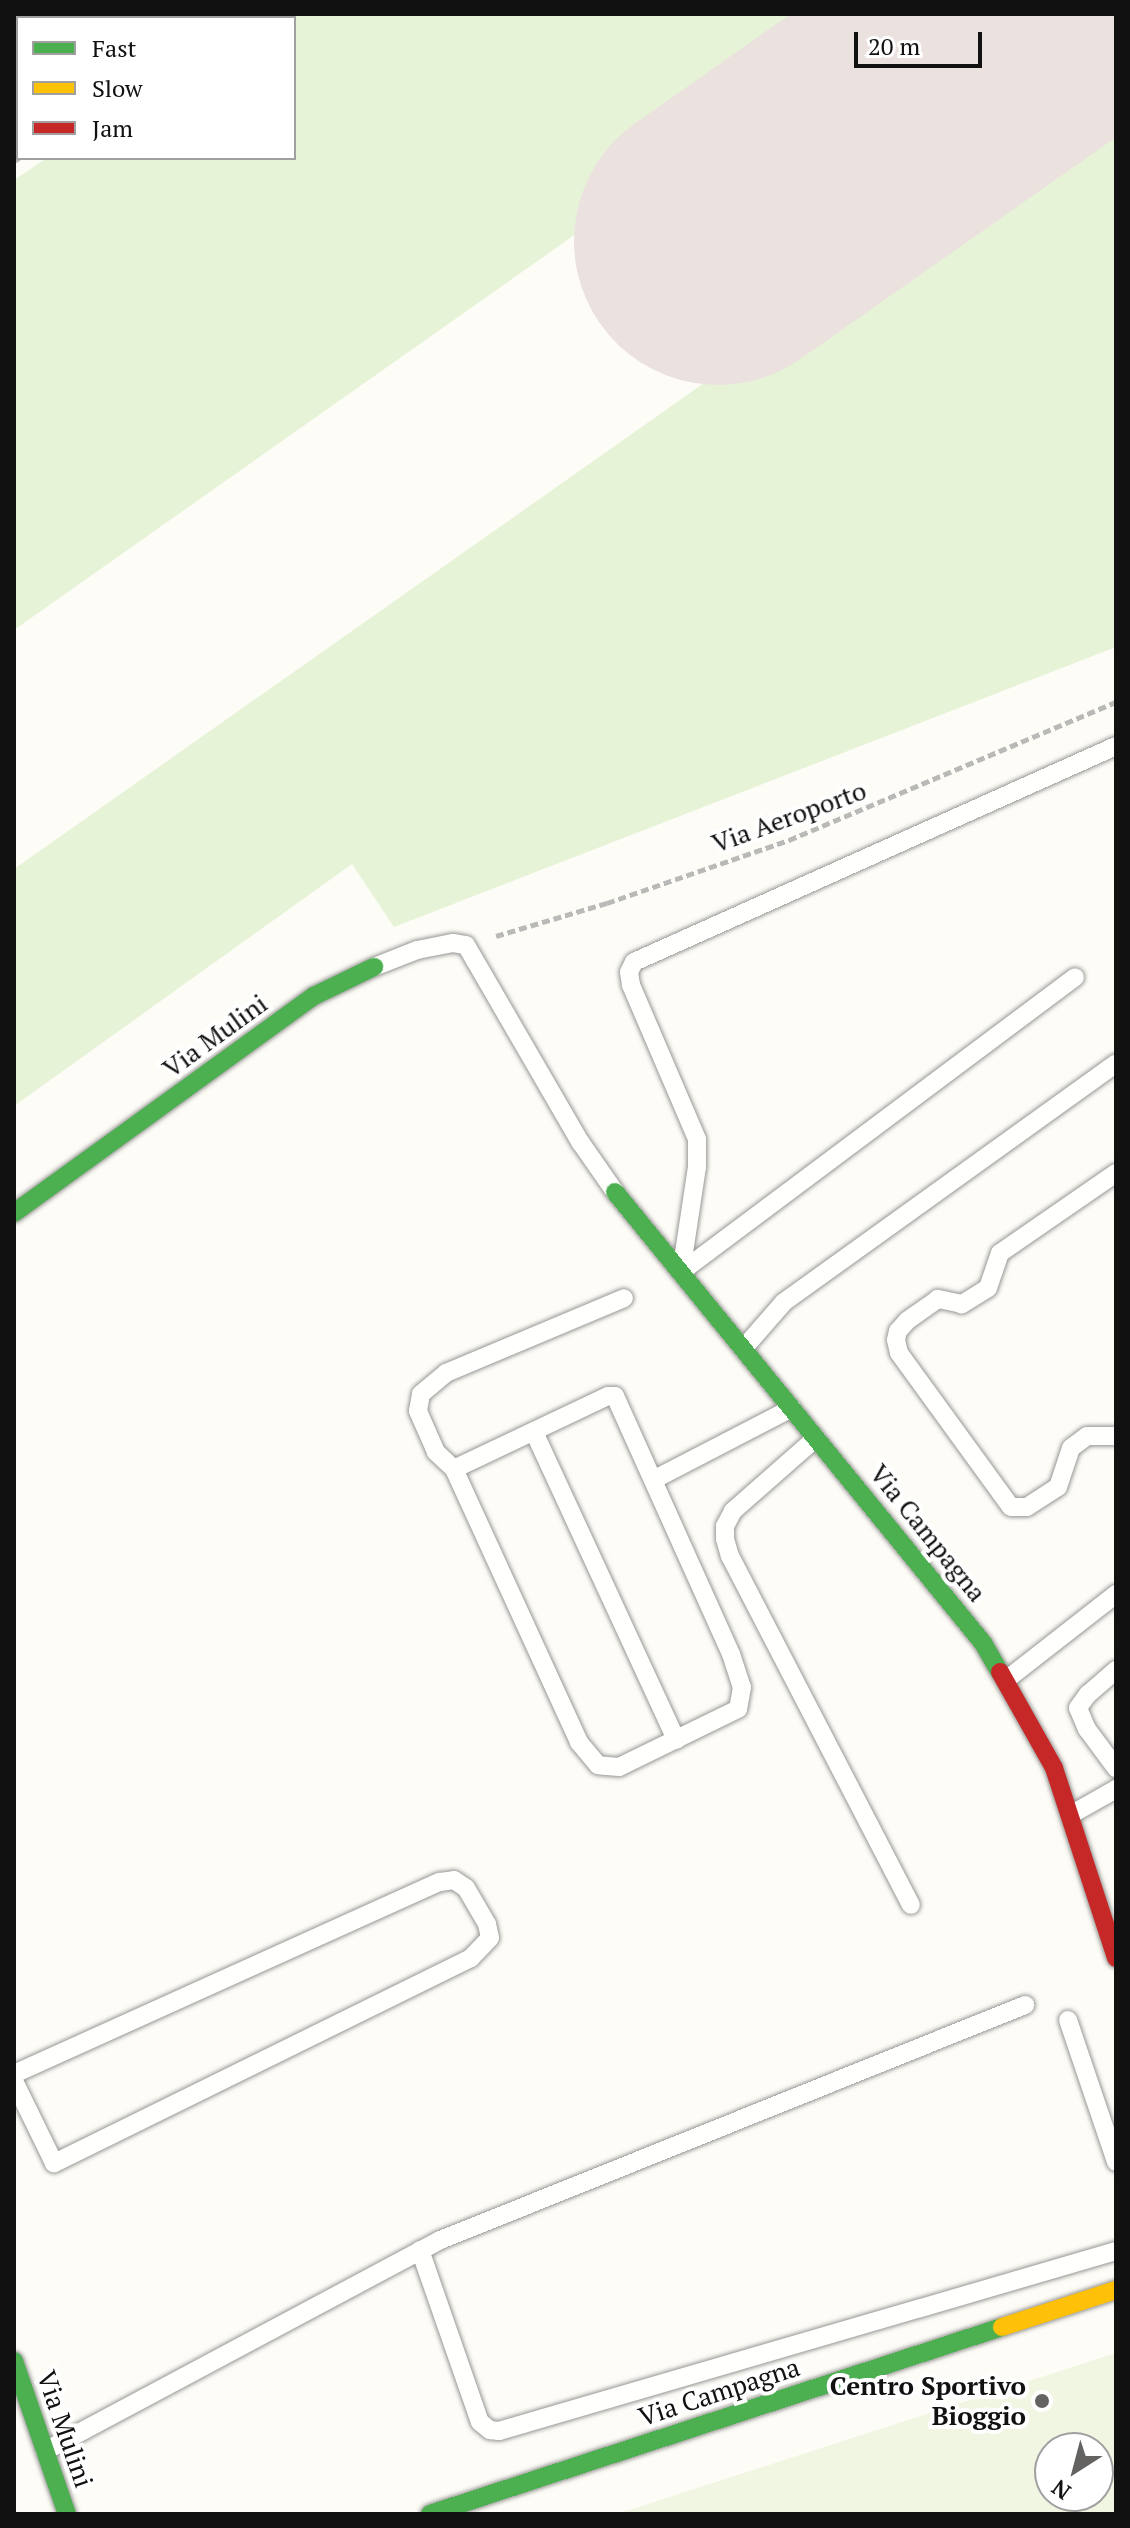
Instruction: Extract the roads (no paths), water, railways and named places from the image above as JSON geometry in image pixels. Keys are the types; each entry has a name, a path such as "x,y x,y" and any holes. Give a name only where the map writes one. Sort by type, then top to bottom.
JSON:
{"street":[{"name":"Via Mulini","path":"14,1213 314,996 374,967"},
{"name":"Via Campagna","path":"615,1192 942,1589 1006,1680 1054,1768 1114,1938 1116,1958"},
{"name":"Via Campagna","path":"430,2514 1116,2290"},
{"name":"Via Mulini","path":"14,2361 67,2514"}],"lane":[{"path":"681,1272 697,1167 697,1139 631,985 629,972 634,962 1116,746"},
{"name":"Via Mulini","path":"374,967 417,950 453,943 466,945 581,1143 615,1192"},
{"path":"681,1272 1075,977"},
{"path":"743,1349 784,1302 1116,1063"},
{"path":"1116,1173 1000,1253 988,1288 962,1304 938,1299 907,1321 898,1331 896,1340 899,1353 1011,1507 1027,1507 1058,1487 1071,1448 1087,1436 1116,1436"},
{"path":"454,1469 608,1396 615,1396 655,1479 731,1654 742,1687 738,1709 619,1767 608,1769 588,1755 454,1469 436,1452 418,1411 421,1394 446,1373 624,1298"},
{"path":"655,1479 792,1408"},
{"path":"534,1432 676,1740"},
{"path":"816,1438 739,1505 725,1526 725,1539 730,1556 911,1905"},
{"path":"1006,1680 1116,1594"},
{"path":"1116,1670 1088,1694 1078,1708 1087,1729 1116,1768"},
{"path":"1072,1814 1116,1789"},
{"path":"14,2074 440,1882 454,1880 466,1888 487,1924 490,1938 471,1958 54,2163 14,2081"},
{"path":"45,2451 420,2250 1025,2005"},
{"path":"1068,2020 1116,2162"},
{"path":"420,2250 480,2422 490,2430 499,2431 1116,2251"}],"place":[{"name":"Centro Sportivo Bioggio","path":"1042,2401"}]}
